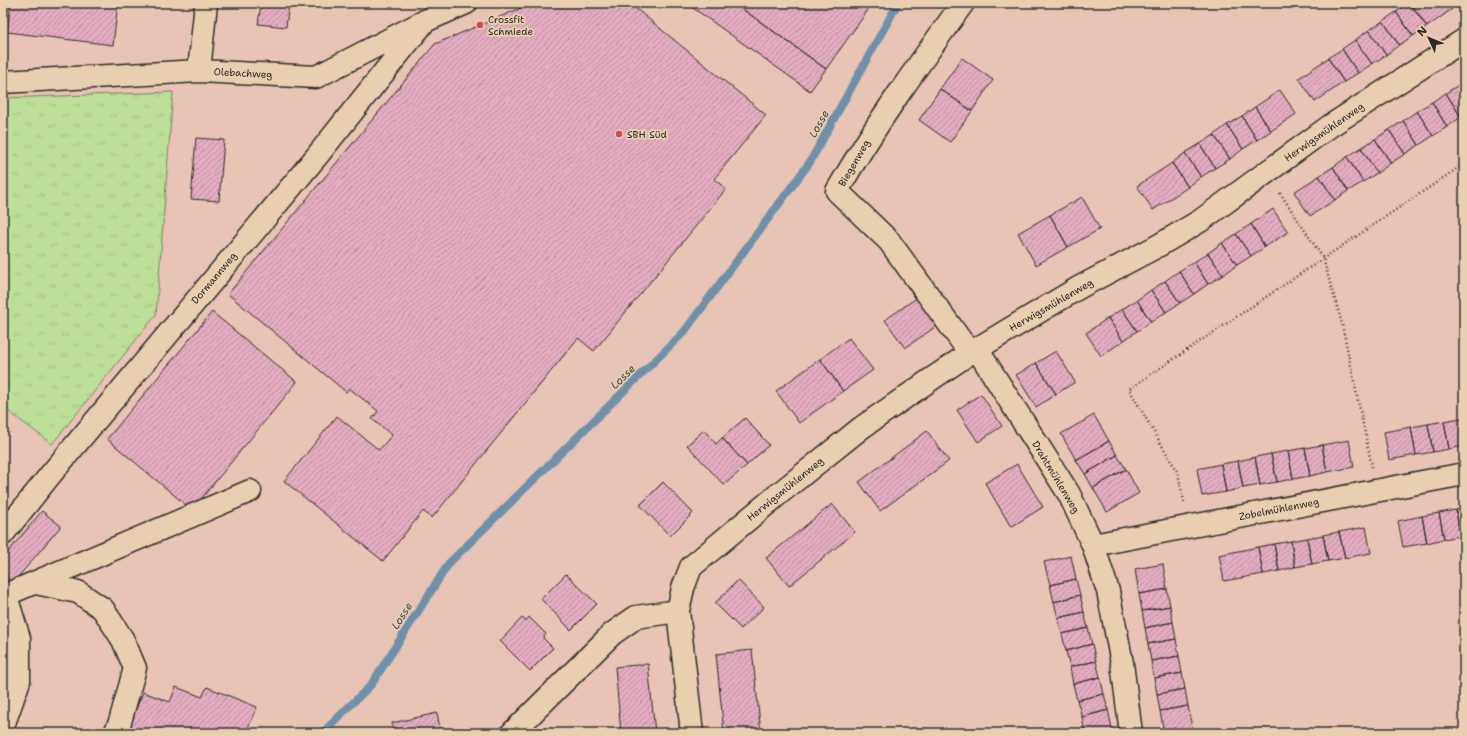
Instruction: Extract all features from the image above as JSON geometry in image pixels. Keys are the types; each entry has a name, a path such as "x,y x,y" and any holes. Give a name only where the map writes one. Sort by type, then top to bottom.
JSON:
{"street":[{"path":"199,71 206,3"},
{"name":"Olebachweg","path":"3,82 199,71 316,77 425,21 466,3"},
{"name":"Biegenweg","path":"963,3 901,88 862,148 837,191 889,241 973,351"},
{"name":"Dormannweg","path":"3,534 56,468 317,156 425,21"},
{"name":"Herwigsmühlenweg","path":"692,733 678,611 683,588 691,568 757,512 861,428 973,351 1080,287 1156,248 1194,225 1330,126 1464,40"},
{"name":"Drahtmühlenweg","path":"973,351 1069,494 1093,545 1108,591 1122,663 1131,733"},
{"name":"Zobelmühlenweg","path":"1093,545 1464,474"},
{"path":"3,726 18,681 20,638 4,596 250,491"},
{"path":"36,583 78,592 103,608 123,640 135,668 120,722 115,733"},
{"path":"512,733 618,630 636,617 650,613 678,611"}],"path":[{"path":"1189,526 1178,473 1129,389 1464,164"},
{"path":"1266,172 1323,258 1342,324 1376,491"}],"green space":[{"path":"173,92 156,315 52,444 3,407 3,98"}],"building":[{"path":"11,3 118,3 113,45 7,32"},
{"path":"252,3 289,3 286,27 258,24 261,4"},
{"path":"533,3 629,3 766,115 714,179 726,189 594,351 578,338 432,518 423,511 383,561 284,481 337,416 379,450 392,435 372,419 378,411 349,388 346,392 228,294 435,44"},
{"path":"686,3 734,3 826,69 810,91"},
{"path":"734,3 873,3 826,69"},
{"path":"1409,3 1427,27 1413,36 1396,12"},
{"path":"1411,3 1447,3 1452,9 1427,27"},
{"path":"1396,12 1413,36 1399,45 1383,21"},
{"path":"1383,21 1399,45 1386,55 1369,30"},
{"path":"1369,30 1386,55 1372,64 1355,40"},
{"path":"1355,40 1372,64 1358,73 1342,49"},
{"path":"1342,49 1358,73 1344,82 1328,58"},
{"path":"962,58 993,80 972,111 940,89"},
{"path":"1328,58 1344,82 1315,102 1299,78"},
{"path":"1464,81 1464,90 1460,84"},
{"path":"1460,84 1464,90 1464,115 1461,117 1446,93"},
{"path":"940,89 972,111 950,142 919,120"},
{"path":"1280,90 1296,114 1271,131 1255,107"},
{"path":"1446,93 1461,117 1447,127 1432,102"},
{"path":"1432,102 1447,127 1433,136 1417,111"},
{"path":"1255,107 1271,131 1257,140 1242,116"},
{"path":"1417,111 1433,136 1419,145 1403,121"},
{"path":"1242,116 1257,140 1243,149 1227,125"},
{"path":"1403,121 1419,145 1405,154 1389,130"},
{"path":"1227,125 1243,149 1230,159 1214,135"},
{"path":"1389,130 1405,154 1391,163 1375,139"},
{"path":"1214,135 1230,159 1215,168 1200,144"},
{"path":"196,138 224,140 219,201 191,199"},
{"path":"1375,139 1391,163 1377,173 1361,148"},
{"path":"1200,144 1215,168 1201,177 1185,153"},
{"path":"1361,148 1377,173 1363,182 1347,157"},
{"path":"1185,153 1201,177 1188,187 1172,163"},
{"path":"1347,157 1363,182 1348,191 1333,167"},
{"path":"1172,163 1188,187 1153,210 1137,186"},
{"path":"1333,167 1348,191 1335,200 1319,176"},
{"path":"1319,176 1335,200 1310,216 1294,192"},
{"path":"1082,197 1100,229 1068,247 1050,215"},
{"path":"1273,209 1288,232 1265,247 1251,224"},
{"path":"1050,215 1068,247 1036,265 1018,233"},
{"path":"1251,224 1265,247 1251,256 1236,234"},
{"path":"1236,234 1251,256 1237,265 1222,243"},
{"path":"1222,243 1237,265 1223,275 1208,253"},
{"path":"1208,253 1223,275 1208,284 1194,262"},
{"path":"1194,262 1208,284 1194,294 1179,271"},
{"path":"1179,271 1194,294 1180,303 1165,281"},
{"path":"1165,281 1180,303 1166,312 1151,290"},
{"path":"1151,290 1166,312 1151,322 1137,300"},
{"path":"918,297 938,325 905,348 885,320"},
{"path":"1137,300 1151,322 1137,331 1122,309"},
{"path":"1122,309 1137,331 1123,341 1108,318"},
{"path":"212,312 297,382 192,510 107,439"},
{"path":"1108,318 1123,341 1101,356 1086,333"},
{"path":"849,338 873,370 843,391 820,359"},
{"path":"1056,351 1075,382 1056,394 1036,363"},
{"path":"820,359 843,391 799,423 776,391"},
{"path":"1036,363 1056,394 1036,407 1016,375"},
{"path":"981,394 1002,426 978,442 957,410"},
{"path":"1094,415 1109,441 1076,460 1061,434"},
{"path":"1464,417 1464,436 1461,418"},
{"path":"745,418 769,445 747,465 722,438"},
{"path":"1461,418 1464,446 1449,449 1444,421"},
{"path":"1444,421 1449,449 1433,452 1428,424"},
{"path":"1428,424 1433,452 1416,455 1411,427"},
{"path":"1411,427 1416,455 1389,460 1384,432"},
{"path":"704,430 716,444 722,438 747,465 724,485 687,445"},
{"path":"927,431 949,461 880,511 859,482"},
{"path":"1349,440 1354,467 1327,472 1322,445"},
{"path":"1109,441 1117,455 1085,474 1076,460"},
{"path":"1322,445 1327,472 1310,476 1305,448"},
{"path":"1305,448 1310,476 1293,479 1288,451"},
{"path":"1288,451 1293,479 1277,482 1271,454"},
{"path":"1271,454 1277,482 1260,485 1255,457"},
{"path":"1117,455 1126,469 1093,488 1085,474"},
{"path":"1255,457 1260,485 1243,488 1238,461"},
{"path":"1238,461 1243,488 1226,492 1221,464"},
{"path":"1017,464 1043,507 1011,527 985,483"},
{"path":"1221,464 1226,492 1202,496 1197,469"},
{"path":"1126,469 1139,493 1107,512 1093,488"},
{"path":"663,482 693,513 670,536 640,505"},
{"path":"832,504 855,532 789,586 766,558"},
{"path":"1464,508 1464,536 1460,536 1456,510"},
{"path":"1456,510 1460,536 1444,539 1439,513"},
{"path":"42,511 61,526 13,583 3,574 3,558"},
{"path":"1439,513 1444,539 1427,543 1422,516"},
{"path":"1422,516 1427,543 1403,547 1398,521"},
{"path":"1366,527 1371,553 1345,558 1339,532"},
{"path":"1339,532 1345,558 1328,561 1323,535"},
{"path":"1323,535 1328,561 1312,564 1307,538"},
{"path":"1307,538 1312,564 1295,567 1291,541"},
{"path":"1291,541 1295,567 1279,571 1274,544"},
{"path":"1274,544 1279,571 1263,574 1258,547"},
{"path":"1258,547 1263,574 1224,581 1219,555"},
{"path":"1071,556 1076,579 1050,585 1044,562"},
{"path":"1163,564 1167,589 1139,594 1135,569"},
{"path":"566,574 597,604 571,630 541,599"},
{"path":"1076,579 1080,595 1054,602 1050,585"},
{"path":"738,580 764,607 741,629 715,603"},
{"path":"1167,589 1170,606 1142,611 1139,594"},
{"path":"1080,595 1084,612 1058,618 1054,602"},
{"path":"1170,606 1173,622 1145,628 1142,611"},
{"path":"1084,612 1088,628 1062,634 1058,618"},
{"path":"529,617 546,634 543,638 553,648 530,671 500,641 522,618 526,621"},
{"path":"1173,622 1176,639 1148,644 1145,628"},
{"path":"1088,628 1092,644 1066,651 1062,634"},
{"path":"1176,639 1179,656 1151,661 1148,644"},
{"path":"1092,644 1096,661 1070,667 1066,651"},
{"path":"752,650 761,733 724,733 716,654"},
{"path":"1179,656 1182,673 1154,678 1151,661"},
{"path":"1096,661 1100,677 1073,684 1070,667"},
{"path":"648,664 655,733 621,733 615,667"},
{"path":"1182,673 1185,689 1157,694 1154,678"},
{"path":"1100,677 1104,694 1077,700 1073,684"},
{"path":"176,687 202,697 207,687 257,707 246,733 126,733 143,692 170,702"},
{"path":"1185,689 1188,706 1160,711 1157,694"},
{"path":"1104,694 1108,710 1082,717 1077,700"},
{"path":"1188,706 1193,733 1164,733 1160,711"},
{"path":"1108,710 1113,733 1085,733 1082,717"},
{"path":"437,713 441,733 394,733 392,723"}],"waterway":[{"name":"Losse","path":"322,733 371,685 449,563 684,332 810,162 898,3"}],"place":[{"name":"Crossfit Schmiede","path":"480,25"},
{"name":"SBH Süd","path":"619,134"}]}
